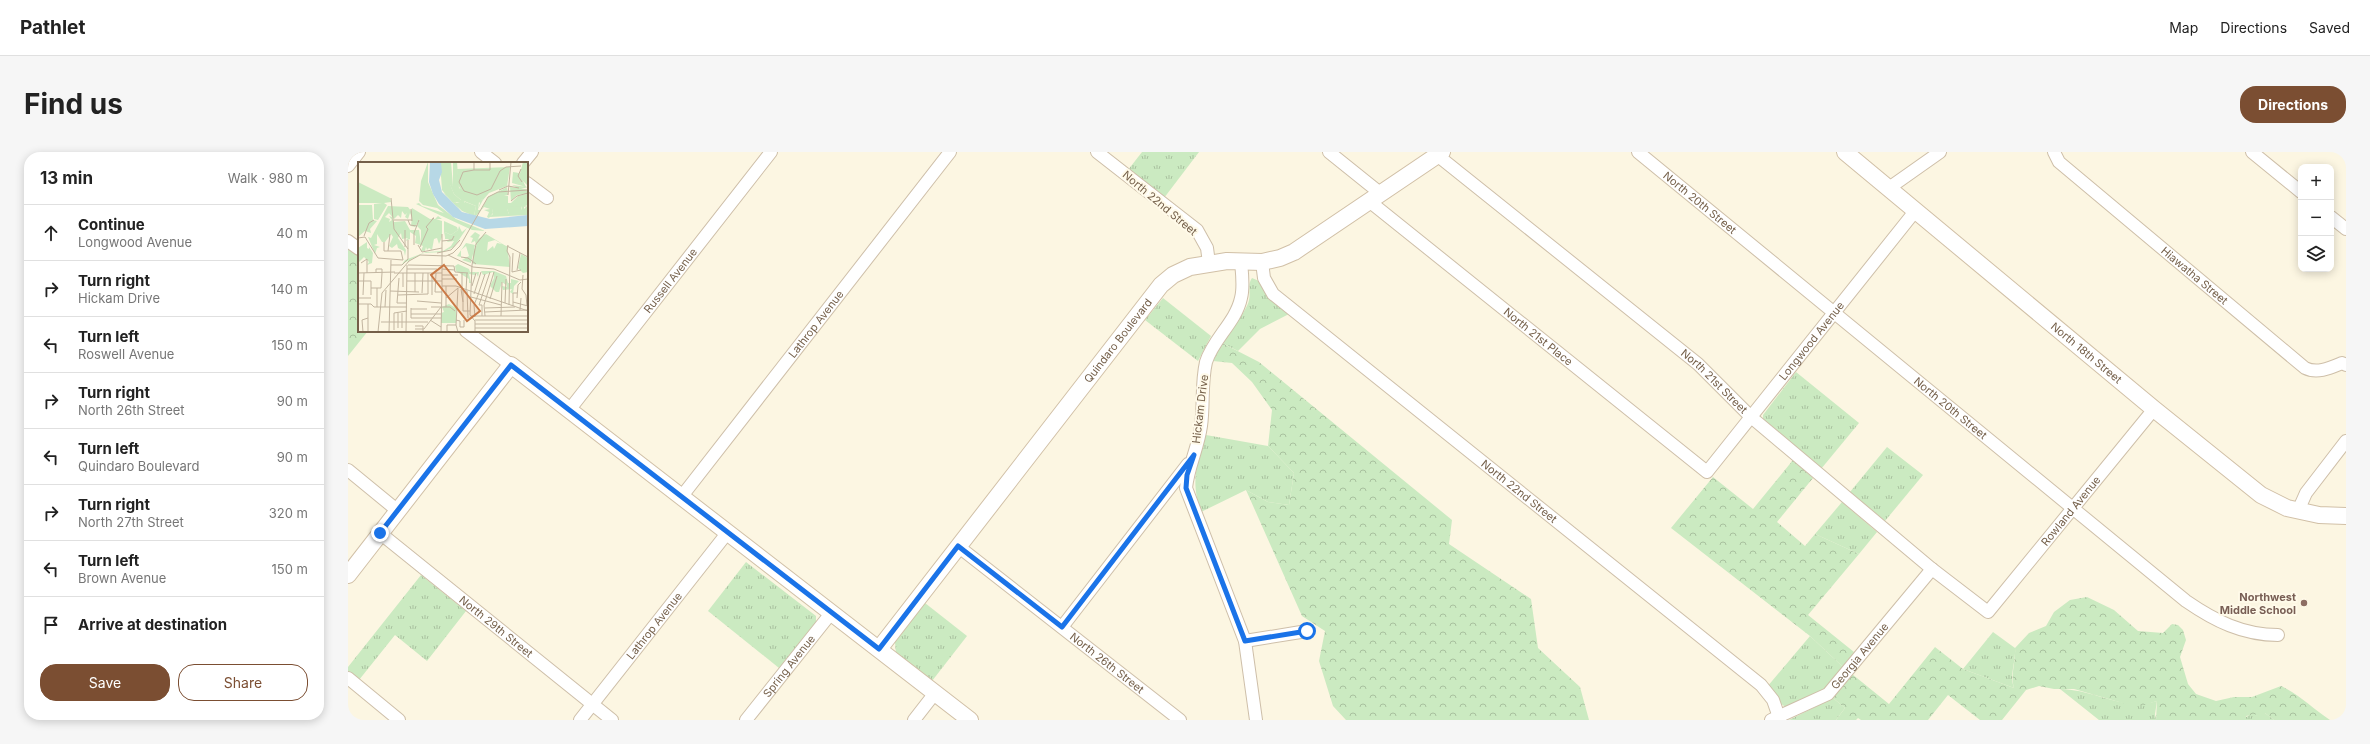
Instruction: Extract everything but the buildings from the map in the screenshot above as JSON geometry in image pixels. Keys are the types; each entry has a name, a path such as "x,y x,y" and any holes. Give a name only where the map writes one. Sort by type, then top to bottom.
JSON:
{"main road":[{"name":"North 18th Street","path":"1844,152 1916,210 2154,409 2261,495 2287,508 2298,511 2332,517 2346,516"},
{"name":"Quindaro Boulevard","path":"879,649 1161,285 1173,275 1190,267 1209,263 1262,262 1280,258 1294,252 1439,154"},
{"path":"348,575 511,365 570,409 970,720"}],"street":[{"path":"348,166 359,152"},
{"path":"481,152 494,162"},
{"path":"524,162 532,152"},
{"name":"Russell Avenue","path":"570,409 771,152"},
{"name":"Lathrop Avenue","path":"682,496 950,152"},
{"name":"North 22nd Street","path":"1097,152 1196,230 1207,248 1209,263"},
{"path":"1329,152 1374,197"},
{"name":"North 20th Street","path":"1638,152 1802,284 1834,314 2186,602 2209,617 2239,630 2257,635 2278,635"},
{"path":"1889,188 1940,152"},
{"name":"Hiawatha Street","path":"2054,152 2059,162 2305,368 2312,371 2317,371 2342,363 2346,365"},
{"path":"2252,152 2298,190"},
{"name":"North 21st Street","path":"1439,154 1698,364 1751,418 1932,569 1988,612"},
{"path":"528,184 547,198"},
{"name":"North 21st Place","path":"1374,197 1707,472"},
{"name":"Longwood Avenue","path":"1707,472 1916,210"},
{"path":"2334,219 2346,229"},
{"path":"348,241 358,249"},
{"name":"Hickam Drive","path":"1241,262 1241,300 1215,343 1207,361 1203,381 1201,426 1194,455 1187,475 1186,488 1245,641 1256,720"},
{"name":"North 22nd Street","path":"1262,262 1264,278 1273,294 1761,685 1773,700 1777,719"},
{"path":"467,332 511,365"},
{"name":"Rowland Avenue","path":"1988,612 2154,409"},
{"path":"2298,511 2306,492 2346,441"},
{"path":"1062,627 1194,455"},
{"path":"348,470 398,511"},
{"name":"Lathrop Avenue","path":"580,720 728,532"},
{"name":"North 29th Street","path":"380,533 612,720"},
{"name":"North 26th Street","path":"958,546 1180,720"},
{"name":"Georgia Avenue","path":"1777,719 1828,694 1932,569"},
{"name":"Spring Avenue","path":"746,720 832,612"},
{"path":"1245,641 1307,631"},
{"path":"348,678 399,720"},
{"path":"914,720 935,693"}],"green space":[{"path":"1142,152 1199,152 1164,198 1128,170"},
{"path":"348,248 358,256 358,332 367,332 348,356"},
{"path":"1252,278 1259,281 1267,294 1289,314 1260,329 1238,351 1222,343 1248,305 1250,283"},
{"path":"1163,298 1211,336 1198,361 1145,320"},
{"path":"1222,343 1259,362 1452,520 1449,544 1531,599 1538,648 1580,687 1589,720 1346,720 1333,706 1319,661 1325,631 1302,616 1246,490 1268,502 1289,505 1294,473 1268,446 1272,410 1252,382 1232,363 1213,361"},
{"path":"1796,372 1859,423 1821,469 1763,420 1763,415"},
{"path":"1206,435 1268,446 1294,473 1289,505 1268,502 1246,490 1201,512 1195,482"},
{"path":"1887,447 1923,475 1885,521 1850,492"},
{"path":"1793,460 1813,478 1777,522 1805,546 1815,534 1859,554 1808,615 1854,652 1843,667 1810,636 1671,528 1713,477 1753,509"},
{"path":"1842,502 1877,532 1859,554 1815,534"},
{"path":"746,562 816,616 816,622 779,668 708,611"},
{"path":"421,575 466,611 427,661 395,635 359,680 348,672 348,667"},
{"path":"2087,597 2114,610 2138,631 2163,633 2172,624 2178,625 2183,630 2186,640 2180,657 2188,684 2196,694 2216,701 2234,697 2252,697 2281,686 2330,720 2274,720 2265,713 2246,716 2246,720 2156,720 2157,701 2144,705 2126,704 2074,689 2054,689 2039,686 2026,690 2002,720 1980,720 1948,695 1928,720 1861,720 1858,718 1856,720 1836,720 1845,708 1833,698 1852,674 1889,704 1935,647 1963,669 2014,688 2013,673 2015,648 2029,633 2046,626 2054,612 2070,600"},
{"path":"925,603 967,636 932,681 896,654 895,642"},
{"path":"1993,632 2015,648 2012,673 2014,688 1963,669"},
{"path":"1810,636 1843,667 1823,690 1786,707 1783,706 1767,687"},
{"path":"2060,689 2085,692 2133,704 2145,704 2157,701 2155,714 2156,720 2099,720"},
{"path":"1833,698 1845,708 1836,720 1789,720"},
{"path":"2254,713 2265,713 2274,720 2246,720 2246,717"}],"place":[{"name":"Northwest Middle School","path":"2304,603"}],"route":[{"path":"380,533 511,365 570,409 879,649 958,546 1062,627 1194,455 1187,475 1186,488 1245,641 1307,631"}]}
